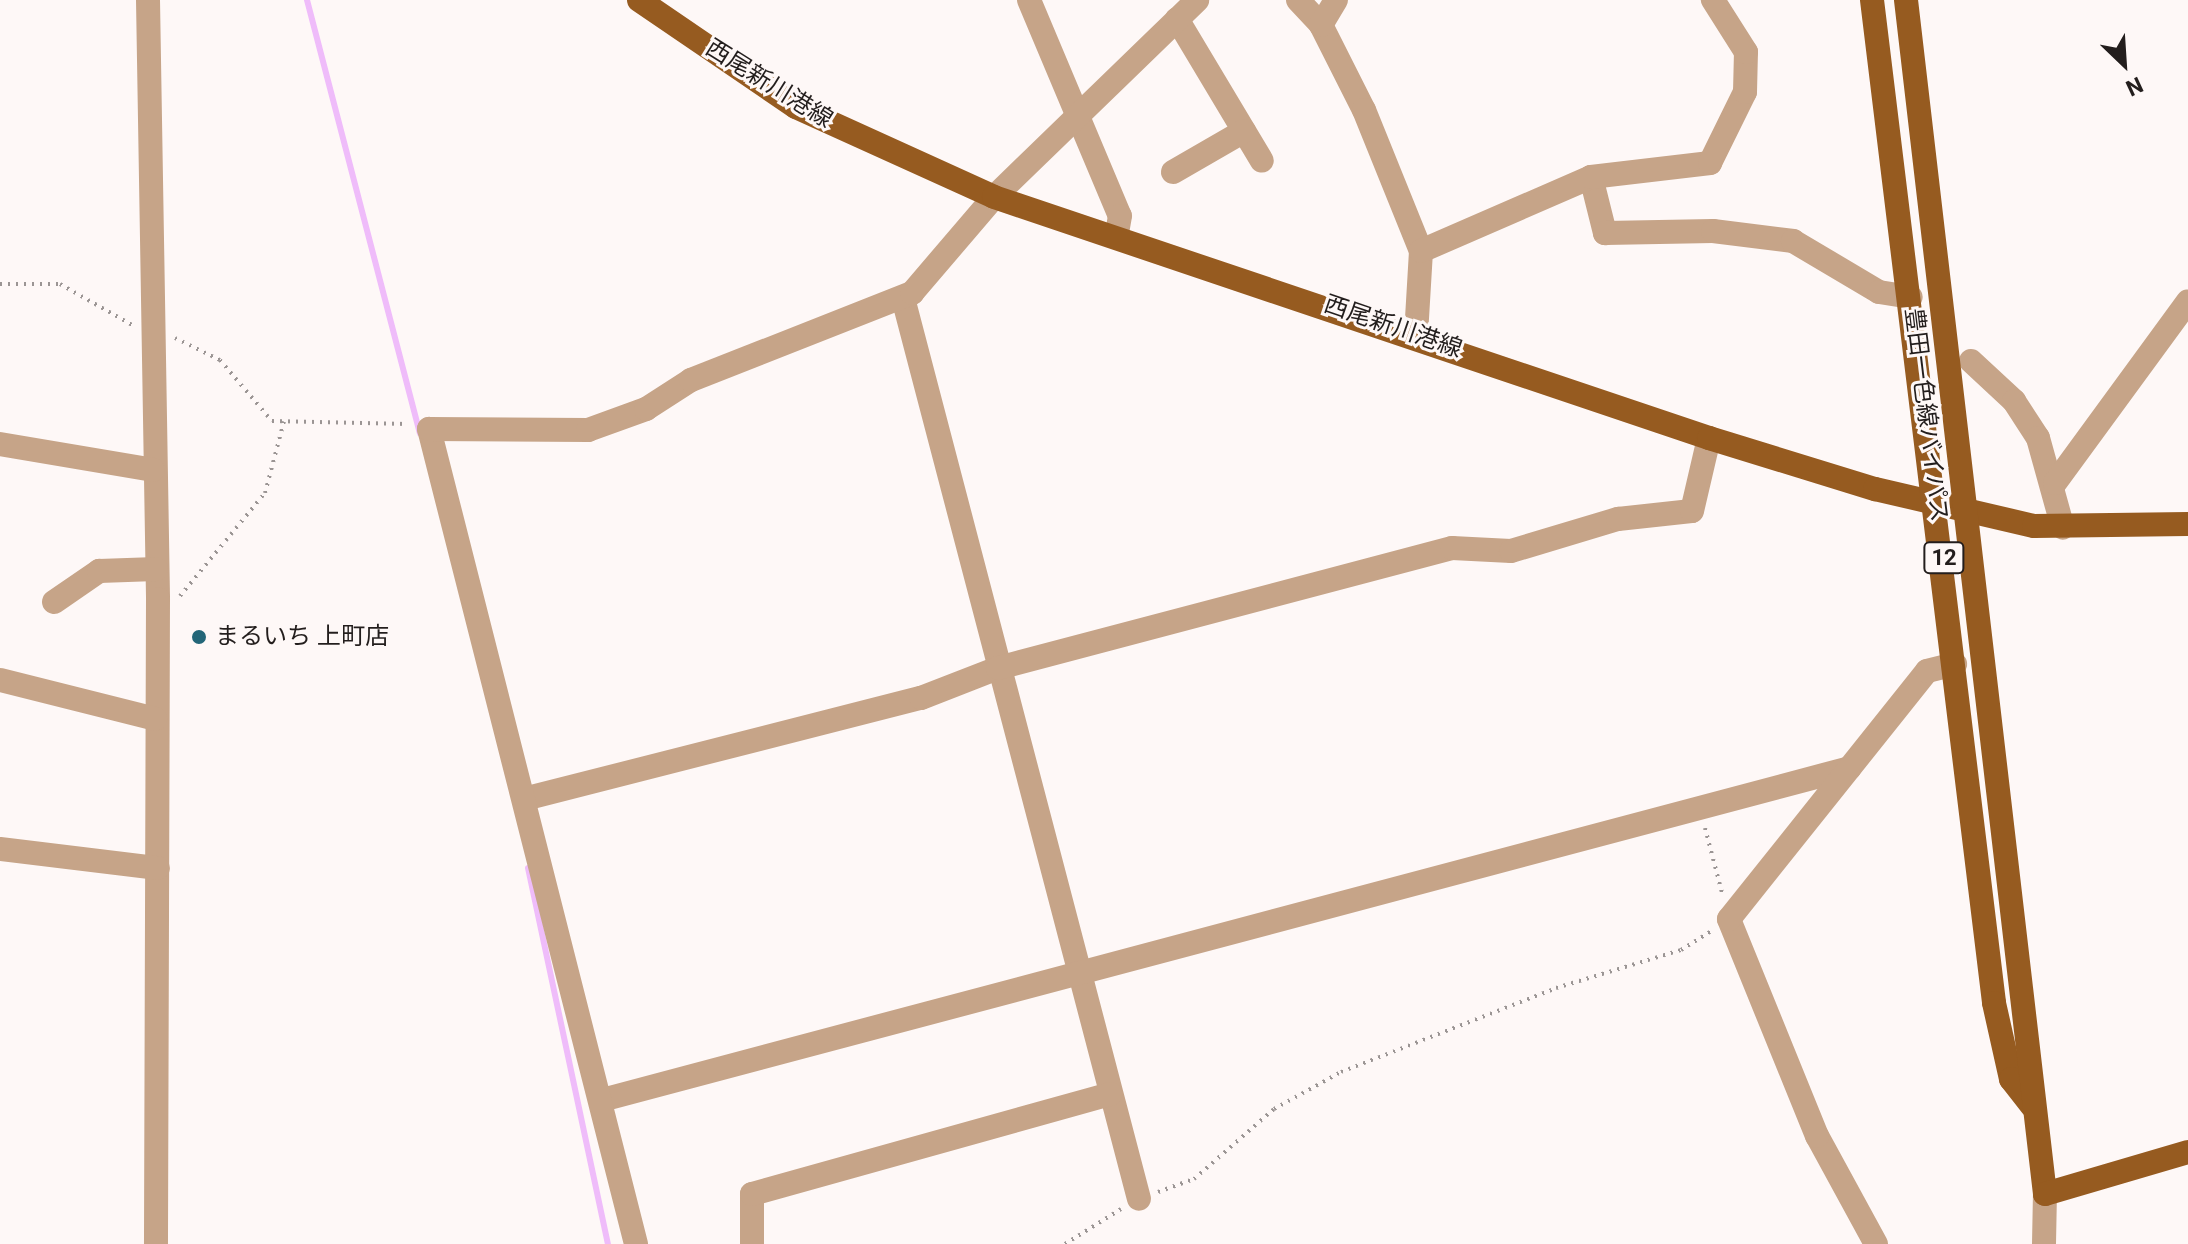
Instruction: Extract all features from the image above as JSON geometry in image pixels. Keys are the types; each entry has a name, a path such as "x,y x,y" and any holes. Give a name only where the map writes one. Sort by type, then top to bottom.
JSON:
{"main road":[{"name":"西尾新川港線","path":"639,0 796,107 994,197 1117,233 1709,438 1966,513 2063,528 2188,524"},
{"name":"豊田一色線バイパス","path":"1872,0 1939,505 1994,1003 2011,1079 2033,1108"},
{"name":"豊田一色線バイパス","path":"1906,0 2045,1194"},
{"path":"2045,1194 2188,1152"}],"street":[{"path":"148,0 153,470 158,599 155,719 158,868 156,1244"},
{"path":"1029,0 1081,117 1120,216 1117,233"},
{"path":"636,1244 602,1100 429,429 588,430 646,409 691,380 903,298 960,243 994,197 1081,117 1197,0"},
{"path":"1298,0 1321,25 1421,251 1416,334"},
{"path":"1321,25 1336,0"},
{"path":"1421,251 1591,177 1710,163 1745,92 1746,52 1713,0"},
{"path":"1177,19 1262,161"},
{"path":"1173,172 1244,131"},
{"path":"1591,177 1605,233 1713,231 1793,241 1879,292 1911,297"},
{"path":"903,298 1139,1199"},
{"path":"2055,483 2188,301"},
{"path":"1971,361 2014,401 2055,483 2063,528"},
{"path":"524,799 921,698 998,668 1452,548 1511,551 1618,519 1692,511 1709,438"},
{"path":"0,444 153,470"},
{"path":"54,602 99,571 156,569"},
{"path":"1869,1244 1876,1244 1817,1136 1729,919 1927,671 1955,664"},
{"path":"0,680 155,719"},
{"path":"602,1100 1850,768"},
{"path":"0,849 158,868"},
{"path":"752,1244 752,1194 1110,1094"},
{"path":"2044,1244 2045,1194"}],"path":[{"path":"0,284 60,284 153,335 220,360 272,421 429,429"},
{"path":"158,599 185,595 249,519 265,493 284,421"},
{"path":"1065,1244 1139,1199 1194,1179 1274,1109 1341,1072 1556,988 1681,950 1729,919 1700,810"}],"waterway":[{"path":"307,0 420,434"},
{"path":"528,868 608,1244"}],"place":[{"name":"まるいち 上町店","path":"199,637"}]}
